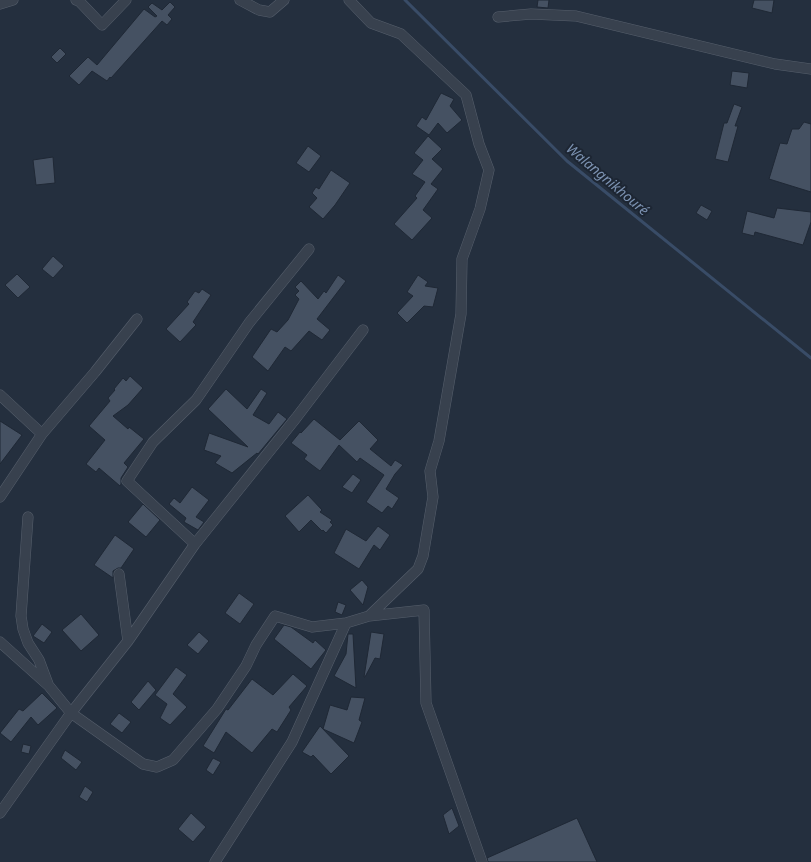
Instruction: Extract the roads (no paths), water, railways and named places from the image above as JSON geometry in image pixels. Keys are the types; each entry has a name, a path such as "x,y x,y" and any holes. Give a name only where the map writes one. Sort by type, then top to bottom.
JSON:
{"street":[{"path":"0,4 13,0"},
{"path":"81,0 102,25 126,0"},
{"path":"240,0 259,10 270,12 284,0"},
{"path":"349,0 371,23 400,34 466,96 479,144 489,170 480,208 462,259 461,314 439,441 430,471 433,497 423,556 418,568 369,616"},
{"path":"498,17 531,14 576,16 775,64 811,69"},
{"path":"195,544 127,481 153,442 196,400 249,323 309,249"},
{"path":"0,497 42,434 137,320"},
{"path":"0,813 70,714 128,641 195,544 296,418 363,330"},
{"path":"0,395 42,434"},
{"path":"28,517 20,616 28,643 39,660 49,686"},
{"path":"119,574 128,641"},
{"path":"0,642 49,686 70,714 143,764 157,767 173,760 218,710 246,666 256,645 275,616 312,627 346,623 369,616 424,610 426,704 482,862"},
{"path":"216,862 292,742 346,623"}],"waterway":[{"name":"Walangnikhouré","path":"405,0 567,161 811,358"}]}
